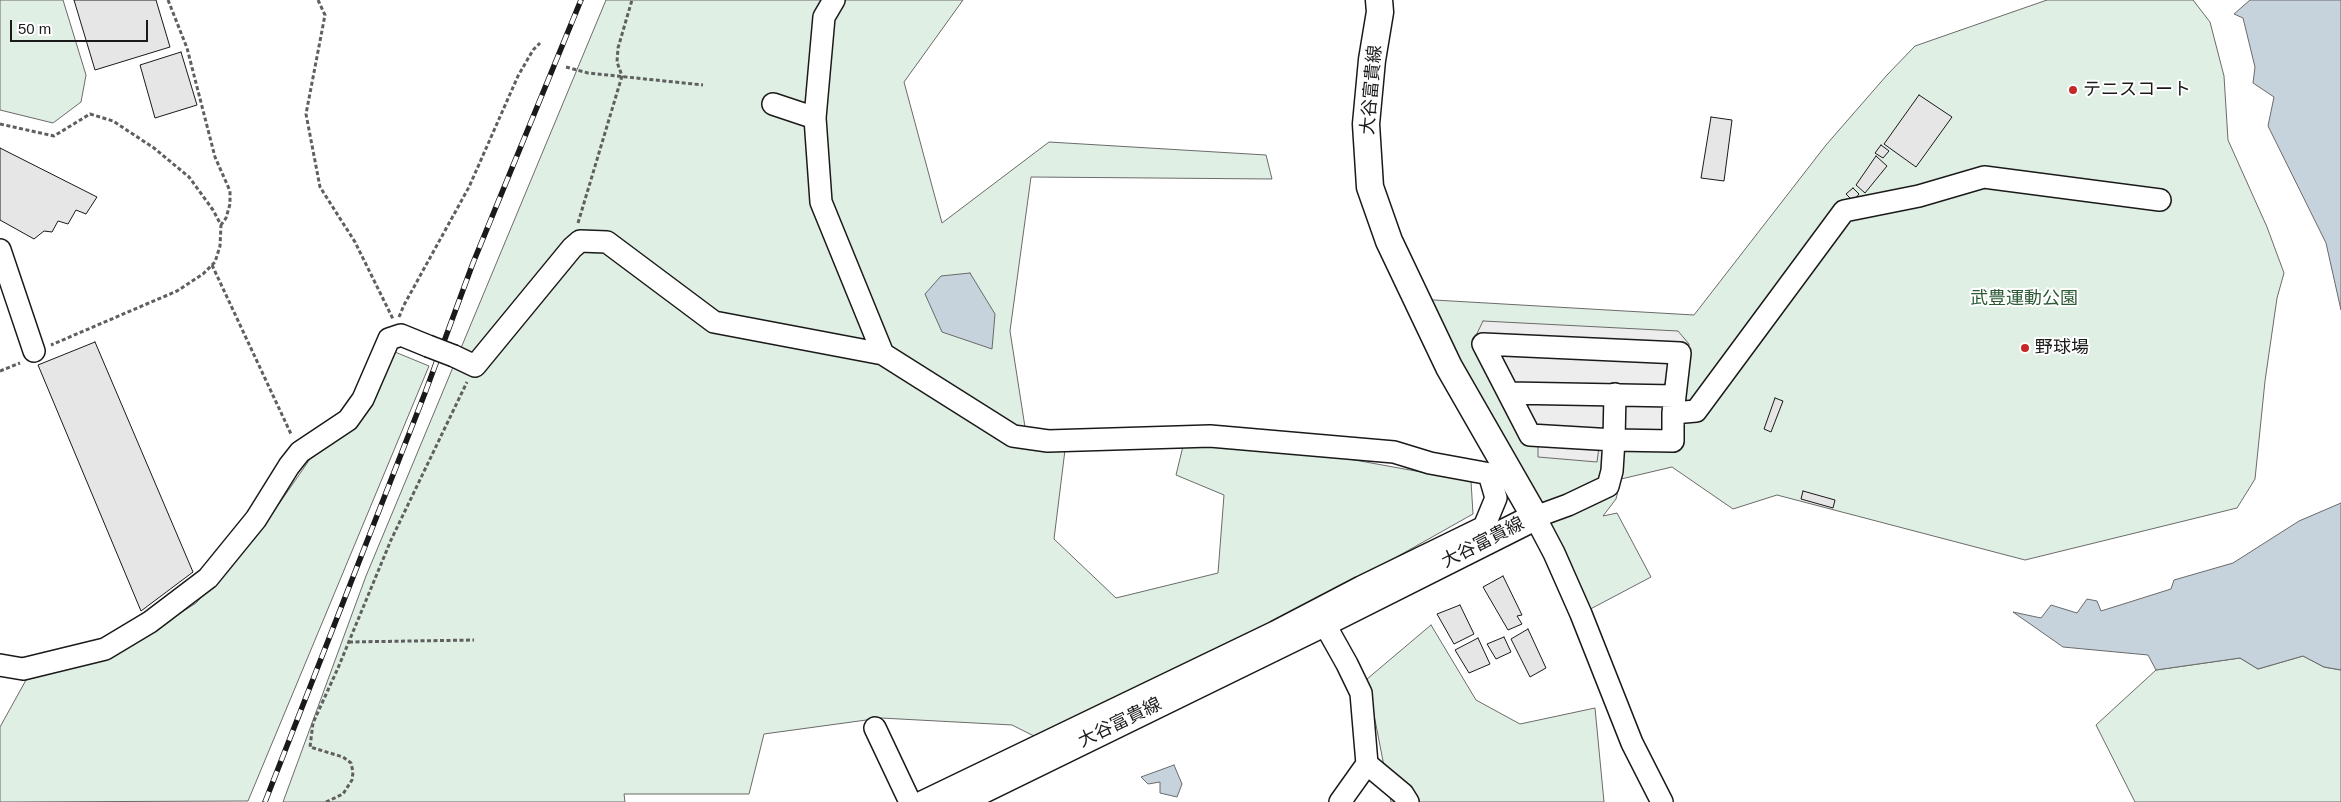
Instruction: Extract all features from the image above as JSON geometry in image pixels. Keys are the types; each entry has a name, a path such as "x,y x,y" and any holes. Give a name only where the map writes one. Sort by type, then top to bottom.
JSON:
{"main road":[{"name":"大谷富貴線","path":"958,802 1324,623 1534,517 1500,476 1389,241 1370,187 1366,124 1372,60 1380,12 1379,0"}],"street":[{"path":"834,0 824,17 815,118 822,202 883,354"},
{"path":"773,104 815,118"},
{"path":"1509,393 1615,394 1674,404 1696,411 1844,211 1919,196 1984,177 2160,200"},
{"path":"0,665 23,669 105,649 150,622 208,578 256,519 289,466 300,452 309,444 343,425 358,408 389,339 401,335 475,366 578,244 594,241 607,242 714,322 883,354 1013,436 1048,442 1220,436 1394,452 1430,463 1500,476 1496,498 1484,527 1361,586 1275,632 922,802"},
{"path":"0,250 34,351"},
{"path":"1483,344 1680,353 1674,404 1673,441 1530,435 1483,344"},
{"path":"1615,394 1612,471 1608,486 1568,505 1534,517 1554,553 1582,614 1632,743 1662,802"},
{"path":"1324,623 1361,693 1367,764 1340,802"},
{"path":"875,728 910,802"},
{"path":"1367,764 1402,794 1408,802"}],"path":[{"path":"168,0 187,48 206,115 215,157 230,191 230,204 226,218 220,225"},
{"path":"318,0 325,15 306,114 320,188 355,242 396,325 404,305 469,186 518,76 532,50 540,43"},
{"path":"578,244 578,224 622,76 617,62 618,48 632,0"},
{"path":"566,67 588,74 703,85"},
{"path":"0,124 54,136 90,114 113,121 154,148 189,177 213,210 220,225 220,246 212,265 203,274 176,291 120,314 76,335 34,351 20,363 0,371"},
{"path":"212,265 300,452"},
{"path":"326,802 343,794 352,780 353,772 351,763 343,756 310,747 313,723 391,540 475,366"},
{"path":"349,642 474,640"}],"green space":[{"path":"0,0 63,0 86,75 81,102 53,123 0,110"},
{"path":"606,0 963,0 904,82 942,223 1049,142 1266,155 1272,179 1031,177 1010,331 1025,427 1065,450 1054,539 1116,598 1218,573 1224,495 1176,475 1184,442 1349,459 1471,481 1473,514 1281,622 1034,736 1012,725 881,718 764,734 749,794 624,794 625,802 283,802 366,576"},
{"name":"武豊運動公園","path":"2047,0 2193,0 2210,22 2224,76 2228,140 2267,227 2284,273 2277,298 2265,381 2255,479 2237,508 2025,560 1777,495 1733,509 1672,467 1621,479 1616,499 1603,516 1617,513 1651,577 1581,614 1417,299 1694,315 1826,145 1915,46"},
{"path":"395,352 429,366 248,801 0,802 0,727 26,680 113,656 196,603 256,537 310,459 355,428"},
{"path":"1431,625 1476,700 1520,724 1595,708 1604,802 1391,802 1367,679"},
{"path":"2303,656 2324,667 2341,670 2341,802 2135,802 2096,725 2156,670 2240,658 2258,669"}],"shaded area":[{"path":"2250,0 2341,0 2341,310 2326,243 2268,126 2274,97 2253,83 2255,67 2243,18 2234,14"},
{"path":"970,273 995,314 992,349 942,332 925,294 941,276"},
{"path":"1483,321 1678,331 1689,344 1681,412 1681,449 1599,447 1597,462 1538,457 1538,444 1524,441 1472,344"},
{"path":"2341,503 2341,670 2324,667 2303,656 2258,669 2240,658 2156,670 2148,655 2063,647 2013,612 2041,618 2051,605 2077,613 2087,599 2097,601 2101,611 2171,589 2174,580 2233,563 2299,521"},
{"path":"1174,765 1182,784 1177,797 1160,793 1160,782 1148,784 1141,777"}],"building":[{"path":"74,0 156,0 170,47 95,70"},
{"path":"181,52 197,105 155,118 140,65"},
{"path":"1919,95 1952,117 1916,167 1884,144"},
{"path":"1711,117 1732,120 1724,181 1701,178"},
{"path":"1881,145 1889,151 1883,158 1875,153"},
{"path":"0,148 97,197 86,214 76,210 68,224 58,221 52,232 44,231 34,239 0,220"},
{"path":"1876,156 1887,166 1865,193 1856,185"},
{"path":"1853,188 1859,194 1853,201 1846,194"},
{"path":"95,342 193,572 141,611 38,365"},
{"path":"1775,398 1783,401 1771,432 1764,429"},
{"path":"1803,491 1835,500 1833,508 1801,499"},
{"path":"1503,576 1522,615 1517,616 1522,624 1508,630 1483,587"},
{"path":"1460,605 1474,634 1454,644 1437,614"},
{"path":"1528,629 1546,668 1530,677 1511,639"},
{"path":"1504,637 1511,652 1496,659 1487,644"},
{"path":"1478,638 1490,664 1469,673 1455,650"}],"railway":[{"path":"265,802 425,393 473,263 581,0"}],"place":[{"name":"テニスコート","path":"2073,90"},
{"name":"野球場","path":"2025,348"}]}
